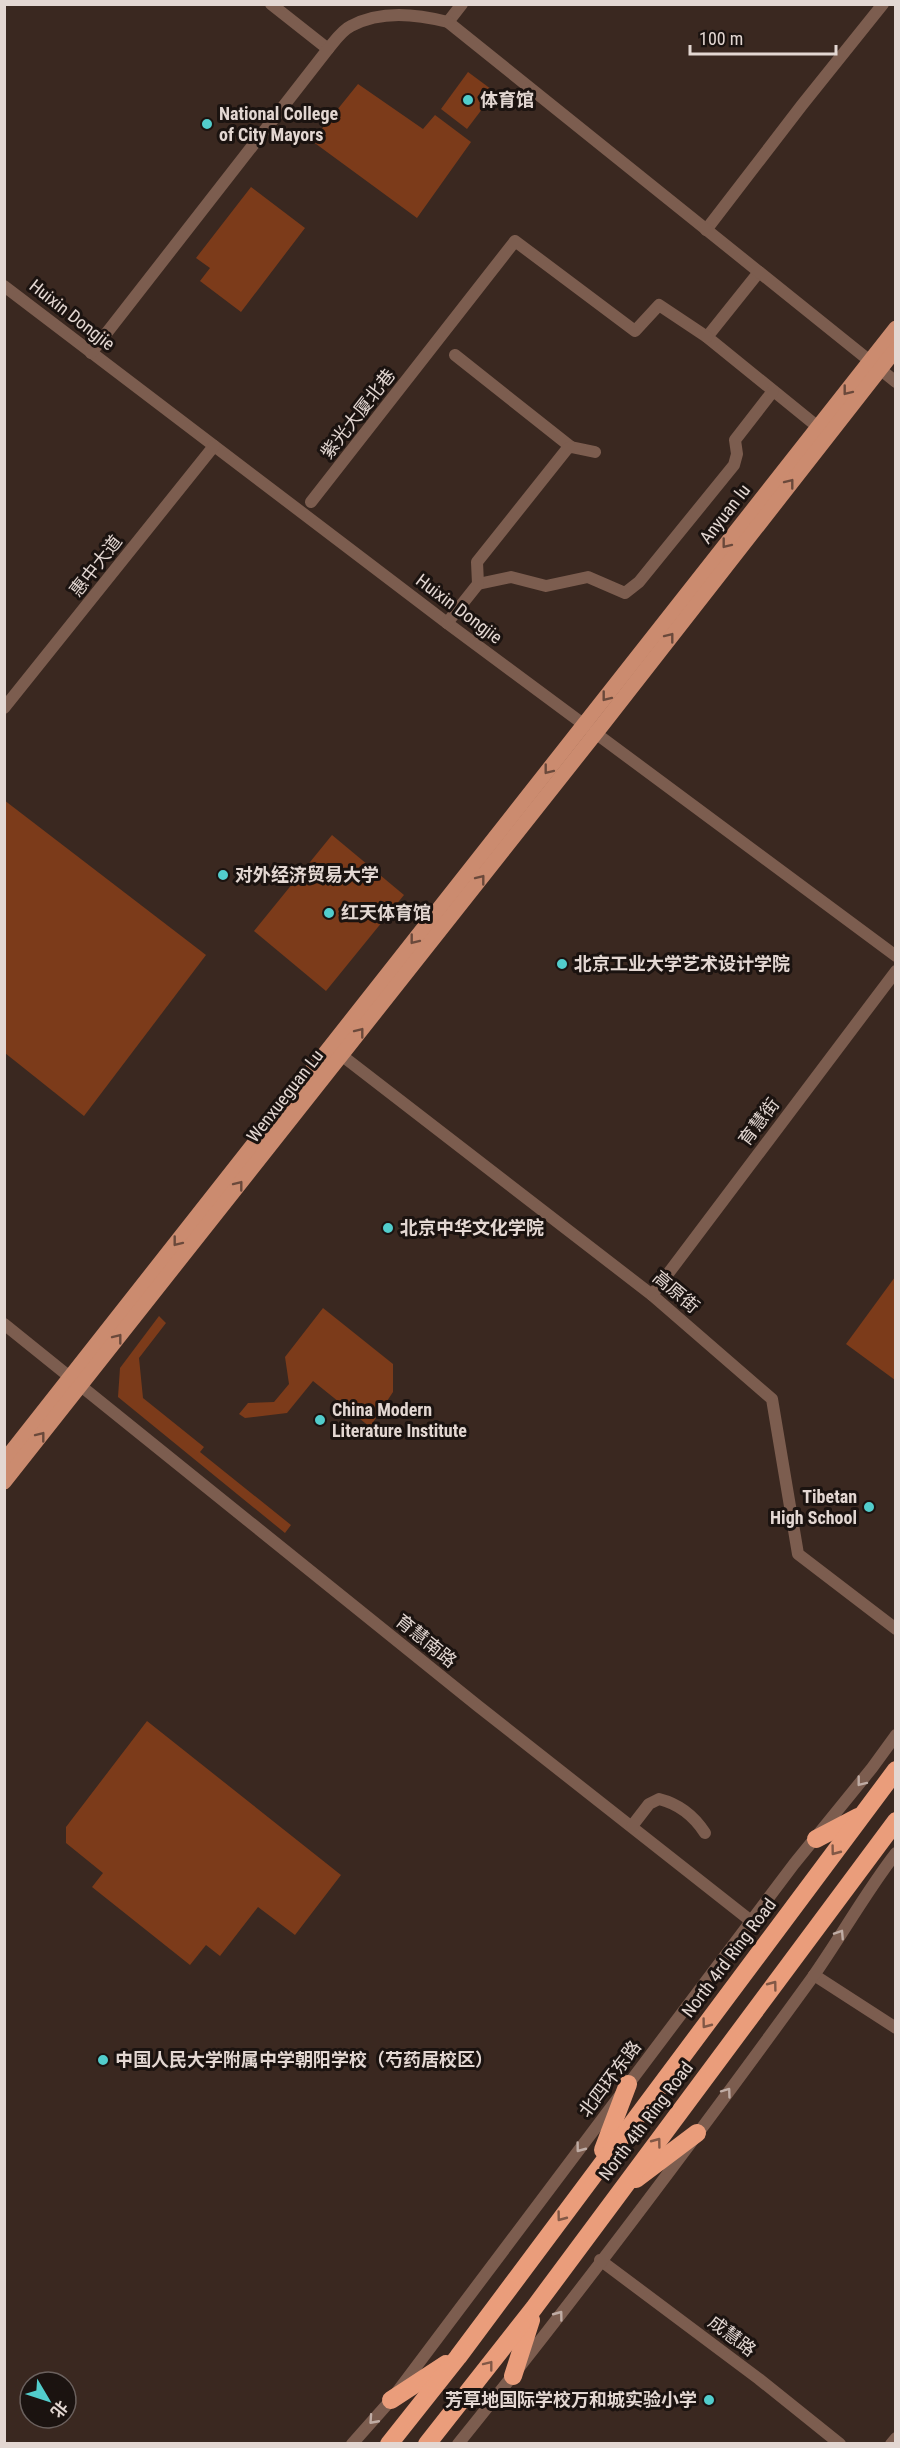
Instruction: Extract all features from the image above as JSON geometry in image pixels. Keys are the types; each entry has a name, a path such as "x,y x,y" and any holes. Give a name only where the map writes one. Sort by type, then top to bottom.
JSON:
{"highway":[{"name":"North 4rd Ring Road","path":"596,2170 896,1770"},
{"path":"816,1839 862,1815"},
{"name":"North 4th Ring Road","path":"427,2444 534,2308 896,1821"},
{"path":"596,2170 628,2084"},
{"path":"621,2191 697,2133"},
{"name":"North 4th Ring Road","path":"389,2444 458,2357 596,2170"},
{"path":"513,2376 534,2308"},
{"path":"391,2400 458,2357"},
{"path":"380,2444 410,2417"}],"main road":[{"name":"Anyuan lu","path":"590,729 874,365 896,328"},
{"name":"Anyuan lu","path":"590,729 818,427 874,365 896,348"},
{"name":"Wenxueguan Lu","path":"4,1482 77,1380 590,729"},
{"name":"Wenxueguan Lu","path":"4,1461 77,1380"}],"street":[{"path":"271,4 328,49"},
{"path":"448,22 462,4"},
{"path":"706,230 883,4"},
{"path":"91,353 328,49 349,27 379,16 418,15 448,22 896,382"},
{"name":"紫光大厦北巷","path":"311,502 515,241 635,331 659,305 707,338"},
{"path":"759,272 707,338 818,427"},
{"name":"Huixin Dongjie","path":"4,286 447,623 896,956"},
{"path":"455,355 571,447 595,452"},
{"path":"447,623 478,584 511,577 546,586 588,577 625,593 639,582 734,465 737,454 735,440 773,391"},
{"name":"惠中大道","path":"4,708 214,446"},
{"path":"478,584 477,562 571,447"},
{"name":"育慧街","path":"652,1295 896,971"},
{"name":"高原街","path":"336,1051 652,1295 772,1398 798,1554 896,1629"},
{"name":"育慧南路","path":"4,1324 77,1380 469,1698 751,1921"},
{"name":"北四环东路","path":"352,2444 391,2400 751,1921 896,1734"},
{"path":"632,1826 649,1804 659,1799 675,1804 691,1815 705,1833"},
{"path":"458,2444 513,2376 697,2133 814,1975 896,1853"},
{"path":"814,1975 896,2028"},
{"name":"成慧路","path":"600,2260 759,2379 840,2444"},
{"path":"891,2444 896,2438"}],"shaded area":[{"name":"体育馆","path":"468,72 495,92 467,129 441,109"},
{"path":"358,84 423,129 435,115 471,142 417,218 312,141"},
{"path":"251,187 305,228 241,312 200,281 210,268 196,258"},
{"path":"4,800 206,955 84,1116 5,1053"},
{"name":"红天体育馆","path":"332,835 404,895 326,991 254,931"},
{"path":"895,1277 896,1380 846,1344"},
{"path":"323,1308 393,1364 393,1392 370,1427 313,1381 287,1413 245,1418 239,1414 248,1403 274,1402 289,1384 285,1357"},
{"path":"159,1316 166,1323 139,1358 143,1398 204,1447 200,1452 291,1525 285,1533 118,1397 120,1368"},
{"path":"147,1721 341,1875 295,1935 258,1907 220,1956 206,1945 190,1965 92,1887 103,1873 66,1843 66,1827"}],"place":[{"name":"体育馆","path":"468,100"},
{"name":"National College of City Mayors","path":"207,124"},
{"name":"对外经济贸易大学","path":"223,875"},
{"name":"红天体育馆","path":"329,913"},
{"name":"北京工业大学艺术设计学院","path":"562,964"},
{"name":"北京中华文化学院","path":"388,1228"},
{"name":"China Modern Literature Institute","path":"320,1420"},
{"name":"Tibetan High School","path":"869,1507"},
{"name":"中国人民大学附属中学朝阳学校（芍药居校区）","path":"103,2060"},
{"name":"芳草地国际学校万和城实验小学","path":"709,2400"}]}
